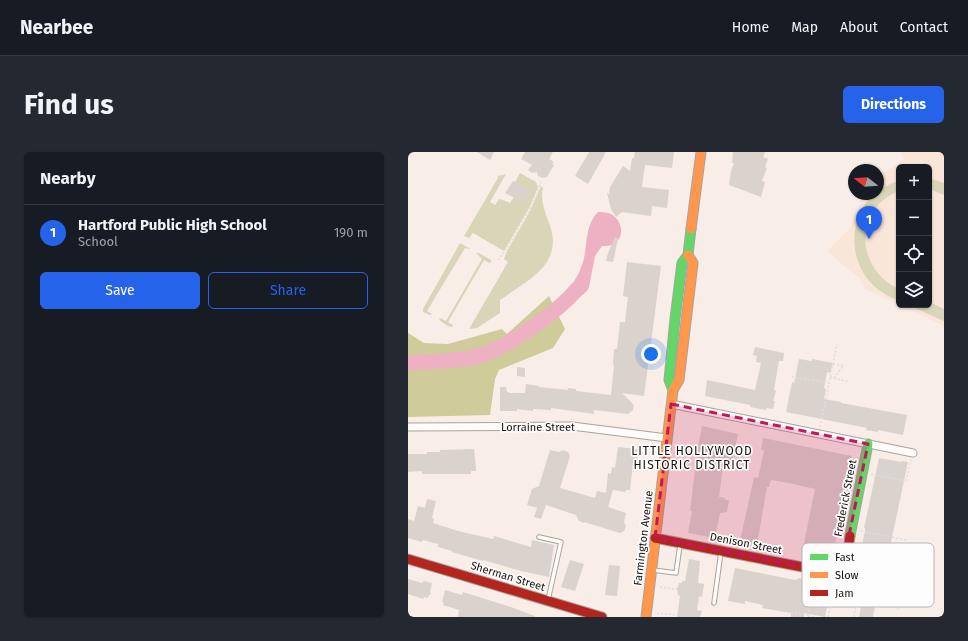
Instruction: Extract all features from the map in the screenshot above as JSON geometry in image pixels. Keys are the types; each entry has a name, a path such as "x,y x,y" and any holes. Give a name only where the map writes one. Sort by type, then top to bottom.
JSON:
{"street":[{"name":"Farmington Avenue","path":"646,617 671,404 673,390 679,380 685,332 693,263 688,255 701,152"},
{"path":"671,404 868,444 912,456"},
{"name":"Lorraine Street","path":"408,428 572,426 667,438"},
{"name":"Frederick Street","path":"849,543 868,444"},
{"name":"Denison Street","path":"655,538 802,569"},
{"name":"Sherman Street","path":"408,559 602,617"}],"lane":[{"path":"539,537 561,542 548,601"},
{"path":"652,570 676,573 681,543"},
{"path":"714,603 721,551"}],"path":[{"path":"498,260 505,251 529,210 541,182"},
{"path":"820,426 837,344"},
{"path":"833,364 844,366 834,378"},
{"path":"792,377 829,383"},
{"path":"830,378 850,382"},
{"path":"871,474 906,482 912,456"},
{"path":"860,530 907,540"},
{"path":"660,587 677,589"},
{"path":"828,617 830,607"},
{"path":"854,617 856,607"},
{"path":"792,612 814,617"},
{"path":"658,613 678,615"}],"highlighted area":[{"path":"671,404 868,444 842,569 833,573 655,538"}],"shaded area":[{"path":"901,152 944,152 944,326 906,308 932,308 932,164 896,164 904,159"},
{"path":"896,164 896,303 865,289 859,278 827,251 851,227 862,200 884,200 884,172"},
{"path":"520,173 536,182 538,187 530,206 504,251 473,233 469,238 464,236 498,176 506,174 490,202 495,205 499,199 510,203 521,186 515,182"},
{"path":"932,179 944,183 944,195 932,190"},
{"path":"896,181 896,193 884,200 884,187"},
{"path":"541,186 543,188 543,206 553,237 552,250 548,260 532,278 500,300 500,313 477,328 469,329 508,262 504,259 507,251 530,211"},
{"path":"869,200 884,200 873,211 867,225 865,239 868,254 874,268 884,280 896,287 896,300 873,285 859,264 855,252 854,239 856,227 859,215"},
{"path":"598,212 608,213 617,219 621,228 620,238 612,245 602,246 595,256 587,291 565,310 559,299 573,283 580,270 584,258 590,224"},
{"path":"460,243 470,249 465,248 427,311 432,314 430,315 423,312 423,309"},
{"path":"476,253 479,253 491,260 491,262 489,263 484,260 448,322 453,325 452,327 448,326 439,320 440,318 446,321 482,259"},
{"path":"549,296 565,329 553,348 499,370 495,379 490,415 408,417 408,333 424,343 448,344 502,329 507,334"},
{"path":"932,303 944,309 944,321 915,308 932,308"}],"building":[{"path":"477,152 494,152 490,160"},
{"path":"525,152 553,152 549,159 554,162 552,164 554,165 547,177 542,178 538,176 537,172 532,173 528,170 532,165 521,159"},
{"path":"589,152 606,152 588,184 575,176"},
{"path":"635,152 674,152 672,168 645,165 642,187 669,190 667,208 652,206 651,216 622,212 616,217 611,209 607,193 609,194 610,187 623,166 630,171 632,158 634,158"},
{"path":"733,152 765,152 763,157 768,159 765,167 767,168 762,181 765,182 761,197 729,185 734,163 732,163"},
{"path":"513,181 531,191 524,203 505,193"},
{"path":"615,237 618,239 613,262 606,261 608,253"},
{"path":"627,262 661,266 644,396 622,393 634,405 633,410 628,414 594,410 594,414 551,408 551,410 533,409 533,411 517,409 517,411 500,411 500,387 506,387 507,392 509,393 525,393 526,384 568,390 568,388 576,389 576,391 611,395 614,349 617,349 620,322 625,322 628,297 623,296"},
{"path":"755,347 784,353 783,361 779,361 774,390 776,391 773,401 775,401 773,409 767,408 766,410 750,407 750,405 705,396 707,380 755,390 761,363 756,362 757,356 753,355"},
{"path":"799,359 812,361 812,359 833,363 830,373 827,372 824,388 826,389 824,399 907,415 903,435 878,430 878,432 866,430 867,428 786,412 792,382 794,383"},
{"path":"517,367 525,368 525,377 517,376"},
{"path":"702,426 738,434 731,466 728,465 728,468 723,467 719,497 729,500 727,512 720,513 715,538 688,533 692,511 690,511 697,453"},
{"path":"763,438 852,456 835,543 804,543 815,489 771,480 769,487 767,487 757,544 740,541 754,477 758,478 764,450 761,450"},
{"path":"618,447 638,449 637,464 633,463 630,490 626,490 625,492 613,490 608,507 626,513 624,522 626,526 624,531 620,533 584,523 579,521 576,515 546,505 541,519 534,517 537,508 527,505 532,489 539,486 550,450 559,452 563,450 568,452 570,456 560,488 595,498 597,491 606,493 608,473 611,474 612,467 615,468"},
{"path":"474,449 476,471 471,471 471,474 422,474 422,471 408,472 408,454 427,454 427,452 440,452 440,450"},
{"path":"879,458 908,462 891,543 863,543 865,531 864,528"},
{"path":"427,499 436,501 432,518 434,519 433,523 458,531 493,539 494,536 531,547 532,540 554,545 549,577 452,552 438,547 438,544 408,538 408,519 414,521 418,506 425,508"},
{"path":"689,559 700,561 698,583 704,584 702,597 699,596 697,610 702,611 700,617 677,617 680,596 678,595 677,589 679,583 685,581"},
{"path":"570,560 584,564 575,591 561,587"},
{"path":"609,565 620,566 617,596 605,595"},
{"path":"735,568 795,580 802,579 802,607 827,607 825,617 804,613 804,617 791,617 791,613 762,608 763,605 745,601 745,604 728,601"},
{"path":"408,579 422,583 424,581 432,583 430,591 431,594 428,598 424,597 423,599 408,594"},
{"path":"445,590 462,595 463,592 511,607 535,617 458,617 459,610 443,605 444,602 442,602"},
{"path":"861,607 875,607 873,617 859,617"}],"waterway":[{"path":"408,363 463,359 492,351 532,328 558,308 576,290"}],"traffic: fast":[{"path":"673,390 669,380 675,319 682,263 688,255 691,229"},
{"path":"850,536 868,444"}],"traffic: slow":[{"path":"691,229 701,152"},
{"path":"646,617 673,390 679,380 693,263 688,255"}],"traffic: jam":[{"path":"849,543 850,536"},
{"path":"655,538 802,567"},
{"path":"408,559 602,617"}],"place":[{"name":"Hartford Public High School","path":"869,239"}],"district":[{"name":"LITTLE HOLLYWOOD HISTORIC DISTRICT","path":"692,458"}]}
